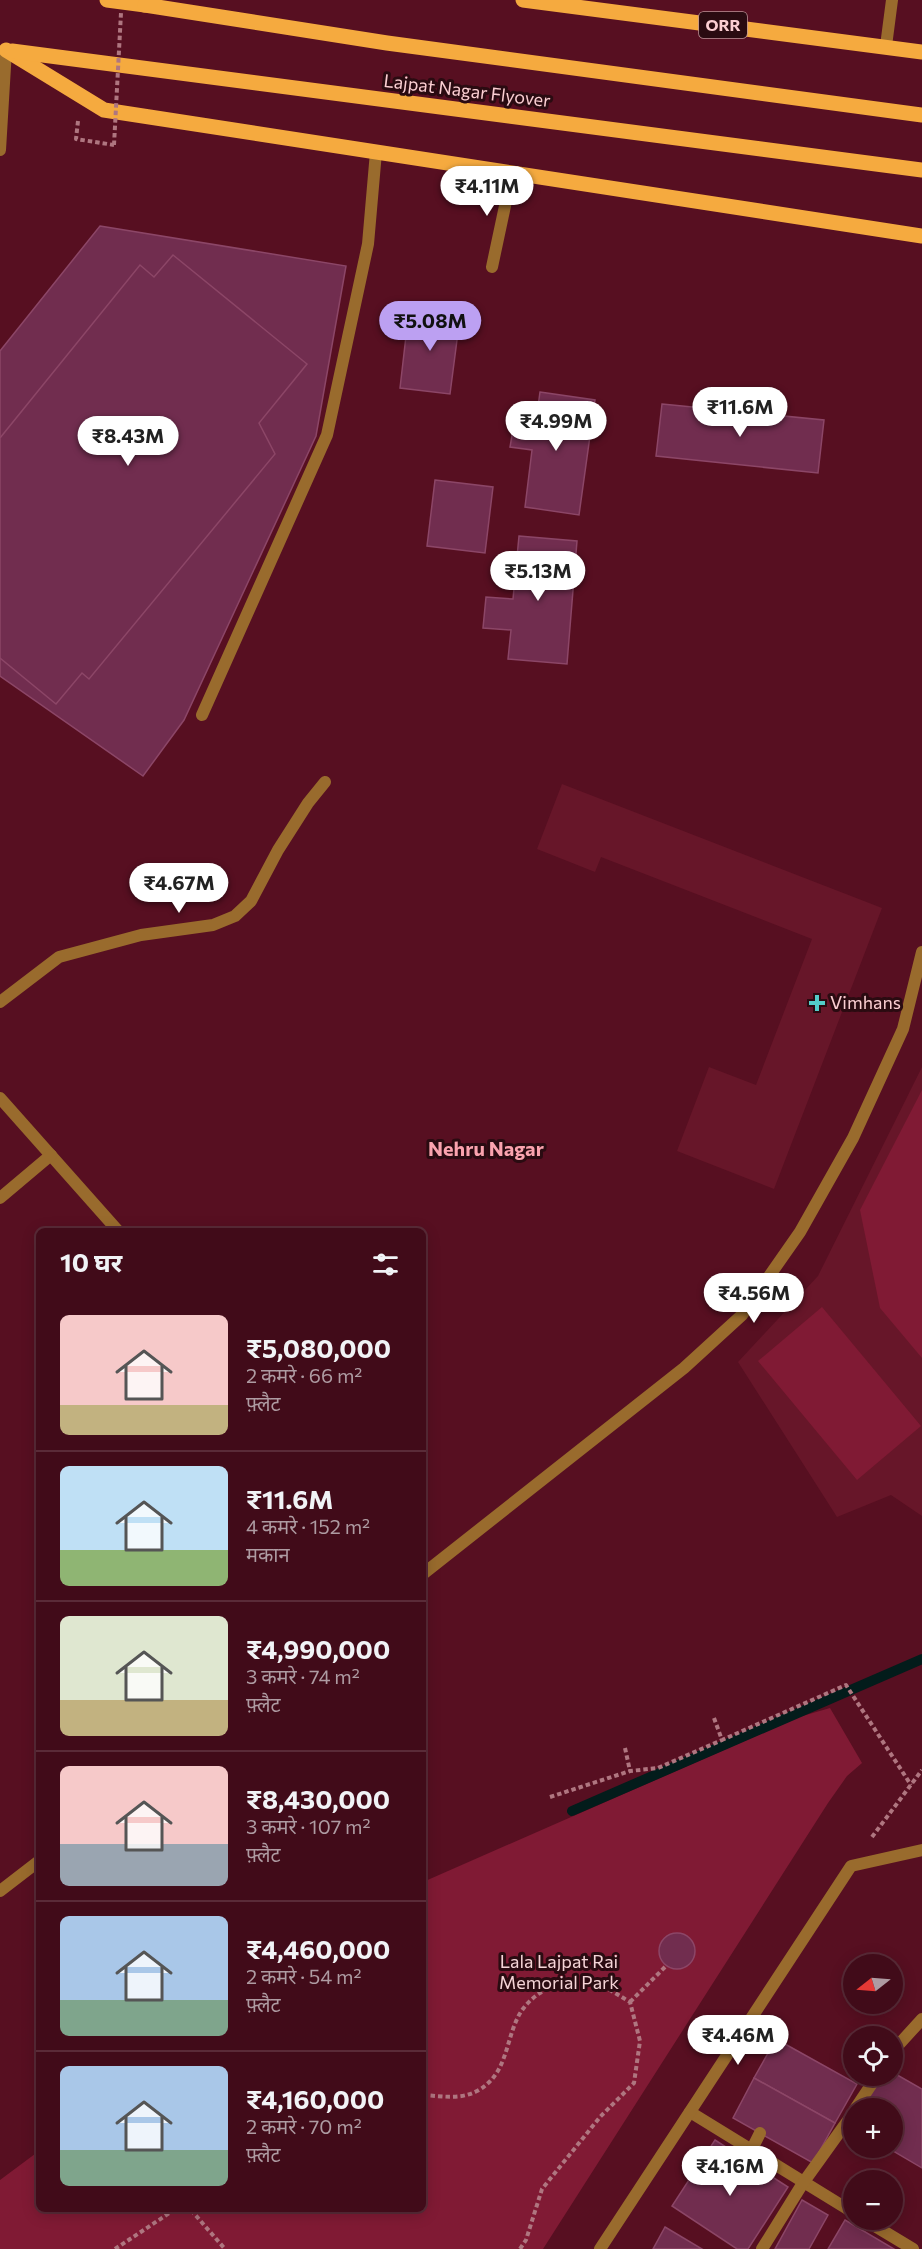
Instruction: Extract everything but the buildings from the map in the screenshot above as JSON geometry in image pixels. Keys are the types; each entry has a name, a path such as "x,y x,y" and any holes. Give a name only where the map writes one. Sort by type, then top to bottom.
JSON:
{"main road":[{"name":"Lajpat Nagar Flyover","path":"107,0 387,43 922,115"},
{"name":"ORR","path":"524,0 922,52"},
{"name":"Lajpat Nagar Flyover","path":"3,50 922,170"},
{"path":"3,50 104,110 922,236"}],"street":[{"path":"886,46 892,0"},
{"path":"0,150 3,50"},
{"path":"202,715 327,435 368,244 376,152"},
{"path":"492,267 512,173"},
{"path":"0,1002 58,957 141,934 213,925 235,916 251,901 278,850 308,803 325,782"},
{"path":"426,1572 684,1368 742,1315 800,1232 853,1138 903,1029 922,952"},
{"path":"0,1098 115,1228"},
{"path":"0,1198 51,1155"},
{"path":"600,2249 851,1866 922,1850"},
{"path":"0,1891 36,1863"},
{"path":"903,2040 922,2019"},
{"path":"690,2112 843,2207"},
{"path":"762,2249 803,2183 843,2126"},
{"path":"751,2151 760,2133"},
{"path":"882,2230 913,2249"}],"path":[{"path":"114,145 121,11"},
{"path":"550,1797 630,1771 658,1768 846,1684 911,1785"},
{"path":"714,1718 722,1740"},
{"path":"625,1748 630,1771"},
{"path":"851,1866 922,1770"},
{"path":"630,2002 667,1965"},
{"path":"426,2094 460,2097 479,2091 500,2070 519,2016 539,1995 559,1984 569,1981 592,1982 630,2002 639,2041 634,2083 600,2117 542,2189 520,2249"},
{"path":"115,2249 171,2212"},
{"path":"194,2212 225,2249"}],"shaded area":[{"name":"Vimhans","path":"562,784 882,908 774,1189 677,1151 709,1067 756,1085 812,939 601,857 595,872 537,849"},
{"path":"922,1067 922,1516 891,1495 837,1517 738,1362 818,1276"}],"green space":[{"path":"922,1090 922,1358 880,1308 860,1210"},
{"path":"822,1307 921,1426 857,1480 758,1361"},
{"name":"Lala Lajpat Rai Memorial Park","path":"830,1708 862,1763 847,1776 828,1803 543,2249 0,2249 0,2180 36,2153 36,2212 426,2212 426,1881 799,1717"}],"waterway":[{"path":"572,1811 922,1659"}],"place":[{"name":"Vimhans","path":"817,1003"}],"district":[{"name":"Nehru Nagar","path":"486,1149"}]}
